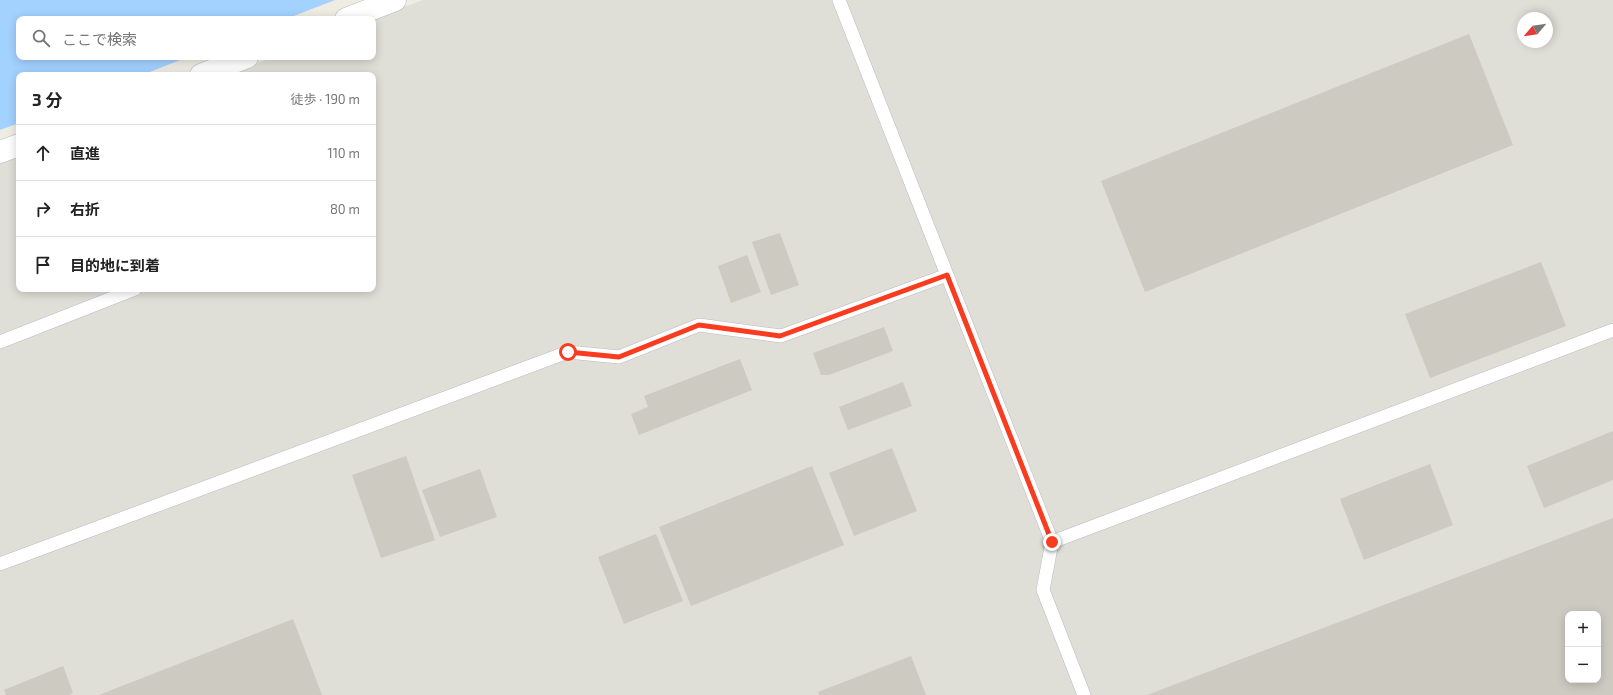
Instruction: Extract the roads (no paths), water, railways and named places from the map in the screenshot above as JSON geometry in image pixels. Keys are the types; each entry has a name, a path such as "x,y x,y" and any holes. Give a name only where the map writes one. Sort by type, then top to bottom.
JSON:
{"street":[{"path":"354,16 395,0"},
{"path":"209,72 239,60"},
{"path":"0,152 16,146"}],"lane":[{"path":"839,0 1052,542 1043,590 1084,695"},
{"path":"0,564 568,352 619,357 699,325 780,336 947,275"},
{"path":"0,342 127,292"},
{"path":"1052,542 1613,330"}],"water":[{"path":"0,0 335,0 294,16 16,16 16,60 180,60 150,72 16,72 16,124 0,130"}]}
